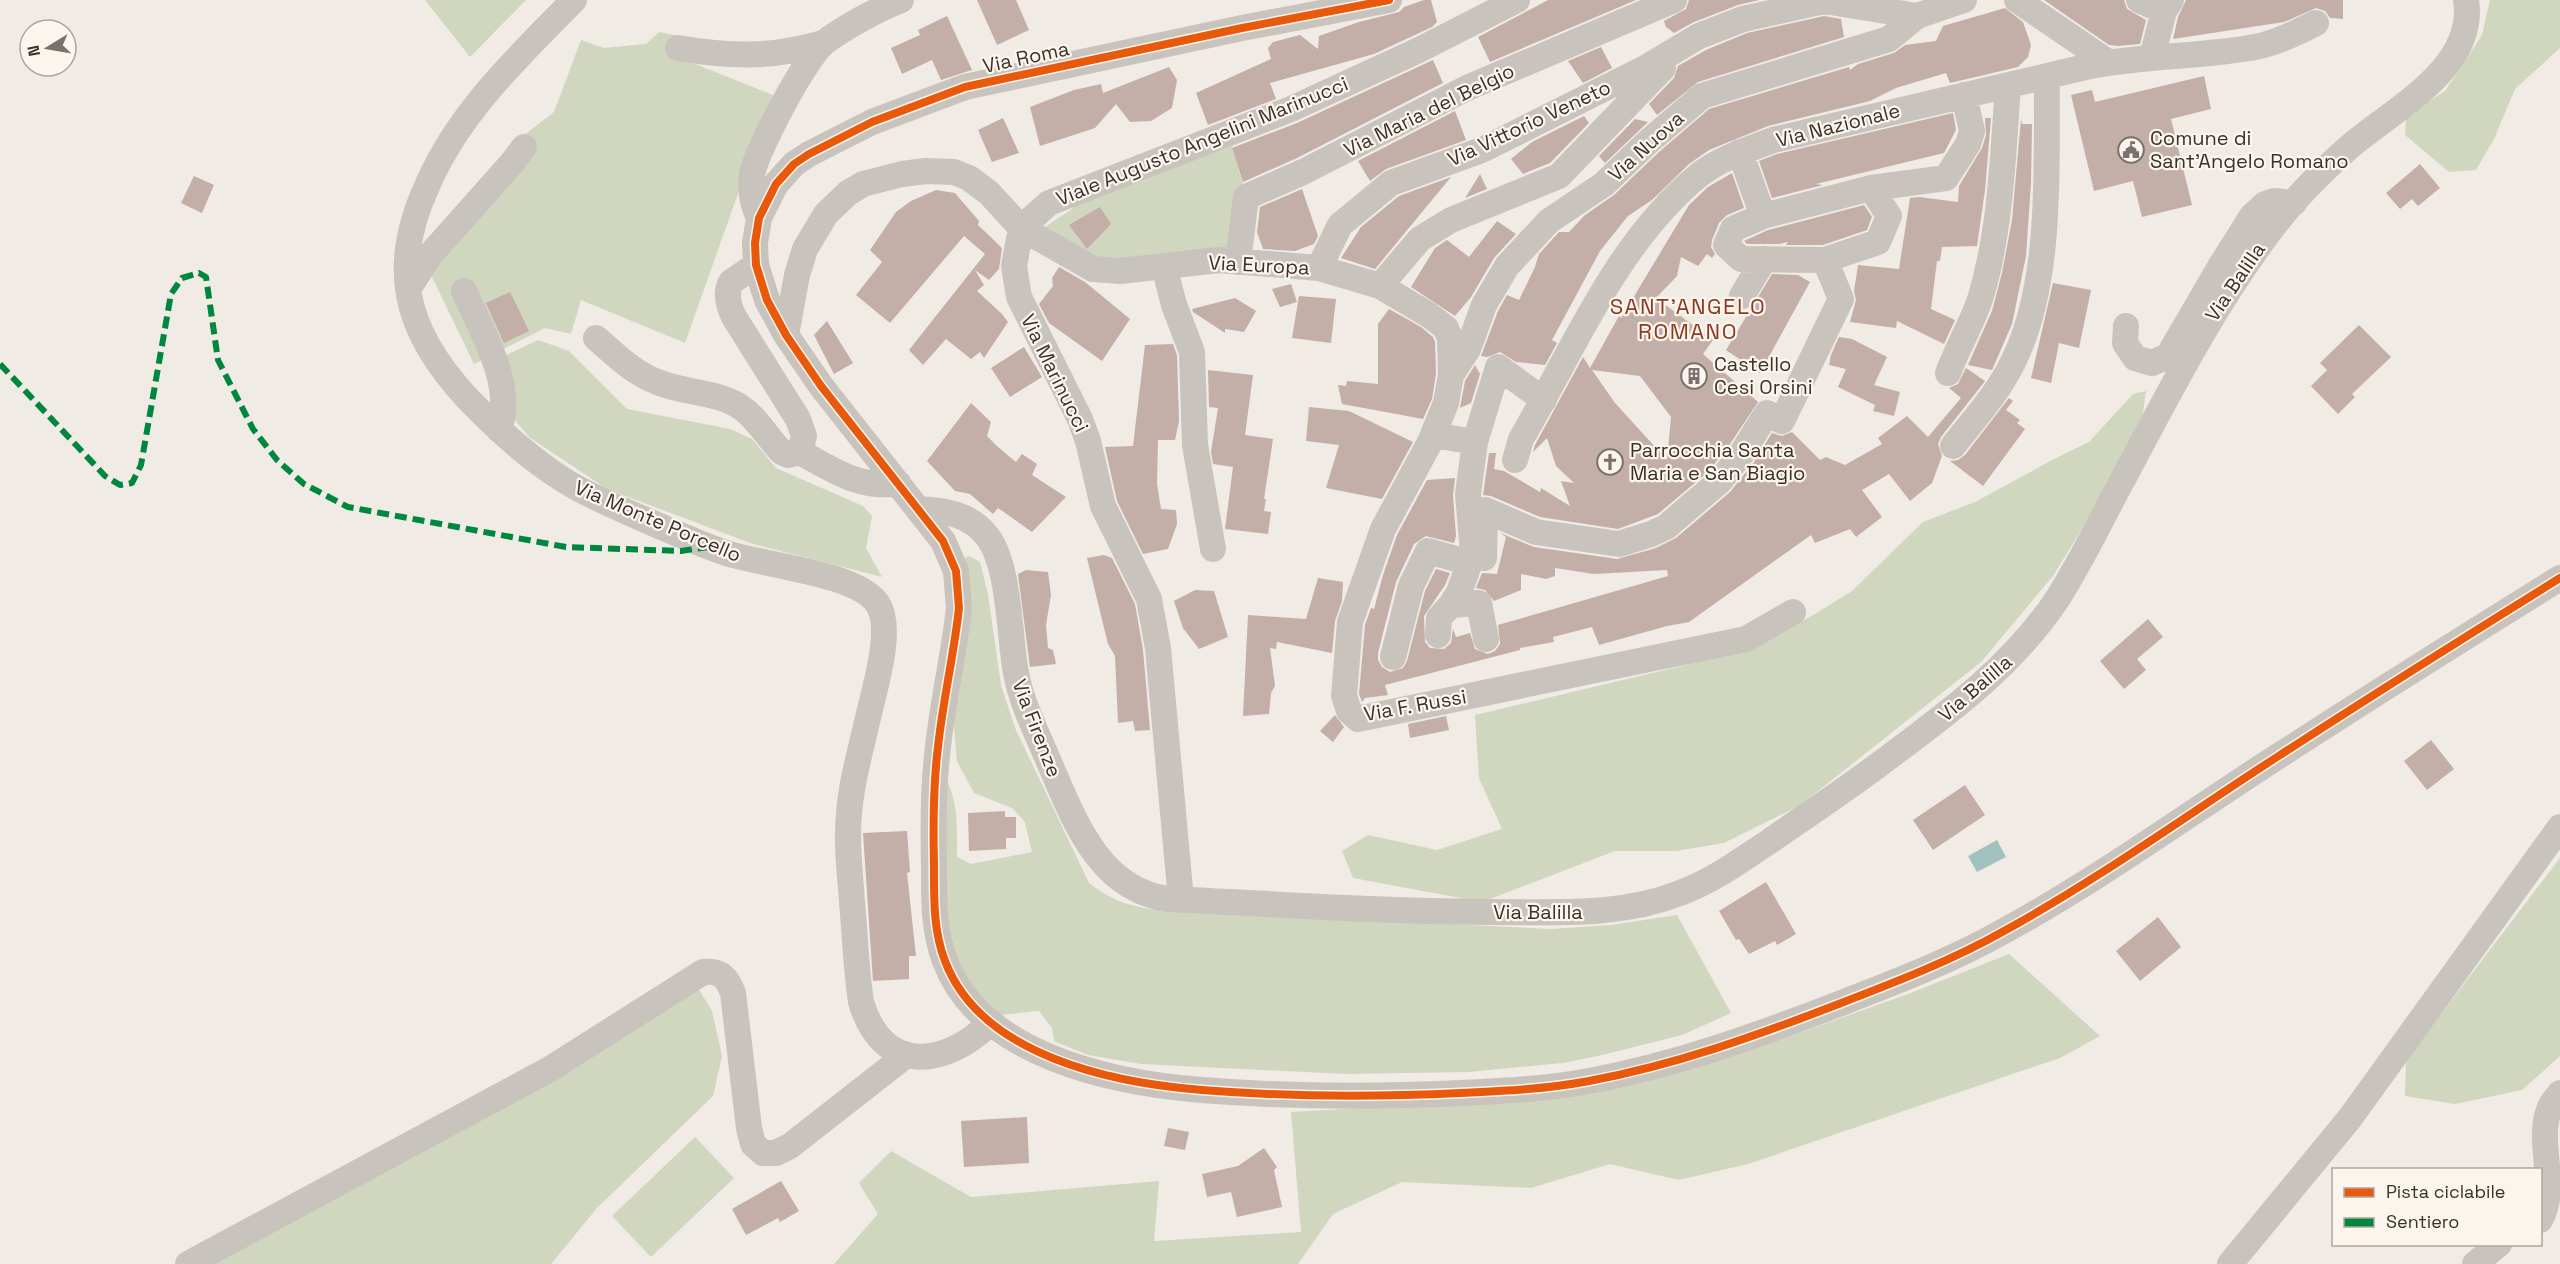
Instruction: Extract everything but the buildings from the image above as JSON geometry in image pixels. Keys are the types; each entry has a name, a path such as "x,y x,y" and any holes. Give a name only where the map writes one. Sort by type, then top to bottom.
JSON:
{"street":[{"name":"Via Monte Porcello","path":"574,0 494,84 441,159 428,183 415,219 407,254 408,290 419,328 436,361 460,390 499,430 552,473 608,503 726,553 835,579 860,590 876,602 883,616 884,635 851,792 848,854 861,1002 870,1025 880,1041 891,1050 905,1056"},
{"path":"678,48 719,55 764,55 793,52 823,43 901,0"},
{"name":"Via Roma","path":"1389,0 1209,35 965,87 872,122 799,160 776,184 759,218 755,243 756,265 766,300 786,335 821,386 943,541 951,556 959,594 958,617 936,769 933,832 936,925 942,953 949,971 966,996 991,1022 1041,1054 1096,1074 1143,1084 1247,1093 1370,1096 1516,1090 1587,1082 1680,1059 1739,1041 1854,998 1950,958 2002,933 2066,894 2378,691 2560,578"},
{"name":"Viale Augusto Angelini Marinucci","path":"1022,228 1049,203 1177,151 1291,109 1419,50 1517,0"},
{"name":"Via Maria del Belgio","path":"1238,262 1246,197 1303,172 1467,88 1674,0"},
{"path":"1380,286 1420,239 1435,229 1451,220 1559,176 1647,83 1699,36 1743,19 1824,1 1917,16 1964,0"},
{"path":"2017,0 2108,62"},
{"path":"2139,0 2168,6 2152,57"},
{"name":"Via Balilla","path":"1181,900 1396,911 1584,912 1632,907 1668,898 1703,884 1836,796 1950,711 1999,670 2028,639 2070,579 2213,314 2250,257 2294,203 2348,148 2423,89 2445,68 2465,33 2466,0"},
{"name":"Via Nuova","path":"1450,375 1468,349 1484,304 1507,266 1549,221 1604,184 1649,141 1702,96 1889,39 1917,16"},
{"name":"Via Nazionale","path":"1515,460 1521,439 1592,310 1638,240 1668,204 1700,174 1740,152 1773,140 2108,62 2261,45 2290,36 2316,23"},
{"name":"Via Vittorio Veneto","path":"1319,268 1340,225 1391,183 1482,150 1647,67 1699,36"},
{"path":"759,218 752,203 752,173 779,111 823,43"},
{"path":"1953,446 2001,383 2017,354 2029,323 2038,273 2045,205 2048,76"},
{"path":"1948,372 1977,306 1988,267 1996,221 2008,85"},
{"path":"1871,188 1889,216 1878,242 1825,260 1741,259 1726,245 1733,229 1763,216 1871,188 1946,178 1968,144 1972,131 1964,95"},
{"path":"408,290 431,254 512,164 524,147"},
{"path":"1740,152 1763,216"},
{"path":"786,335 797,275 809,241 833,207 863,184 914,172 954,172 969,178 981,187 1022,228"},
{"path":"2126,326 2125,344 2135,358 2152,363 2169,356 2220,265 2252,216 2265,204 2274,201 2294,203"},
{"name":"Via Europa","path":"1022,228 1093,268 1110,271 1219,260 1319,268 1380,286 1446,328 1450,339 1450,375"},
{"name":"Via Marinucci","path":"1022,228 1014,266 1019,297 1080,419 1088,441 1103,506 1145,590 1151,608 1158,648 1181,900"},
{"path":"1742,296 1764,259"},
{"path":"1393,657 1411,586 1428,551 1472,559 1484,558 1485,510 1536,532 1619,544 1666,527 1720,481 1742,453 1767,413 1782,421 1841,299 1825,260"},
{"path":"756,265 731,282 728,292 729,305 734,317 798,419 804,436 804,445 800,452"},
{"path":"1164,266 1174,305 1192,352 1196,457 1214,549"},
{"path":"464,291 497,370 502,401 499,430"},
{"path":"596,338 636,371 656,382 709,395 739,406 759,423 783,453 788,455 800,452 859,481 878,485 898,483"},
{"path":"1438,635 1439,618 1452,605 1472,559 1468,494 1475,442 1498,367 1544,400"},
{"name":"Via F. Russi","path":"1450,375 1446,403 1383,530 1350,622 1344,696 1349,711 1358,719 1746,639 1793,612"},
{"path":"1432,435 1475,442"},
{"name":"Via Firenze","path":"918,509 957,514 983,531 992,544 1002,576 1022,695 1073,818 1085,841 1108,870 1124,882 1156,897 1181,900"},
{"path":"1452,605 1479,603 1486,639"},
{"path":"2230,1264 2350,1118 2560,827"},
{"path":"188,1264 550,1069 703,972 717,972 724,975 734,993 749,1128 753,1144 763,1153 776,1152 790,1146 905,1056 928,1055 957,1048 974,1038 991,1022"},
{"path":"2542,1219 2559,1196 2559,1168 2548,1133 2550,1106 2560,1093"},
{"path":"2475,1264 2498,1246"}],"green space":[{"path":"425,0 526,0 470,57"},
{"path":"2490,0 2560,0 2560,48 2515,89 2494,139 2476,170 2449,172 2405,135 2406,116 2445,91 2482,35"},
{"path":"659,32 679,36 673,55 773,95 685,343 581,300 571,334 545,328 474,364 421,254 523,136 554,112 581,40 604,48 646,44"},
{"path":"1230,141 1245,190 1234,256 1113,266 1039,231 1072,209 1078,197"},
{"path":"538,340 569,351 627,409 730,429 752,439 776,468 863,506 872,516 866,548 882,577 753,544 607,489 529,437 511,415 502,357"},
{"path":"2146,391 2140,433 2053,576 1981,662 1799,806 1724,843 1676,851 1615,851 1482,902 1353,878 1342,851 1368,835 1437,850 1502,829 1479,778 1475,715 1682,666 1745,647 1810,617 1852,591 1923,522 1975,502 2089,442 2133,394"},
{"path":"969,556 980,562 988,594 1001,685 1015,728 1089,883 1110,897 1149,909 1550,929 1611,925 1677,915 1731,1013 1682,1035 1563,1063 1468,1072 1345,1074 1141,1064 1088,1055 1054,1041 1052,1028 1039,1011 1000,1015 975,996 943,931 942,772 952,792 954,803 957,824 957,857 971,864 1032,852 1025,822 1012,808 974,793 957,761 953,715 963,559"},
{"path":"2560,858 2560,1056 2522,1090 2455,1104 2405,1096 2406,1060"},
{"path":"2009,954 2100,1036 2060,1058 1748,1164 1679,1180 1610,1164 1531,1188 1402,1182 1333,1214 1298,1264 834,1264 878,1214 859,1183 891,1151 971,1197 1159,1181 1154,1241 1301,1232 1291,1112 1523,1099 1609,1089 1757,1048 1908,994"},
{"path":"698,988 712,1011 722,1056 713,1096 597,1208 551,1264 205,1264"},
{"path":"695,1137 734,1178 651,1257 612,1216"}],"water":[{"path":"1997,840 2006,857 1977,872 1968,856"}],"marked path":[{"path":"0,364 105,476 120,485 132,483 141,465 171,294 182,278 199,273 206,277 218,360 253,429 277,460 304,484 348,507 566,547 681,551 708,547"}],"cycle path":[{"path":"1389,0 1242,28 965,87 872,122 809,154 794,164 776,184 759,218 755,243 756,265 767,300 786,335 821,386 943,541 956,571 959,608 940,729 934,791 936,925 945,961 963,994 988,1020 1019,1042 1091,1071 1167,1086 1234,1092 1363,1096 1493,1091 1573,1084 1653,1067 1715,1049 1776,1028 1943,962 2004,931 2108,868 2312,734 2560,578"}],"place":[{"name":"Comune di Sant'Angelo Romano","path":"2131,150"},
{"name":"Castello Cesi Orsini","path":"1694,376"},
{"name":"Parrocchia Santa Maria e San Biagio","path":"1610,462"}],"district":[{"name":"SANT'ANGELO ROMANO","path":"1688,318"}]}
